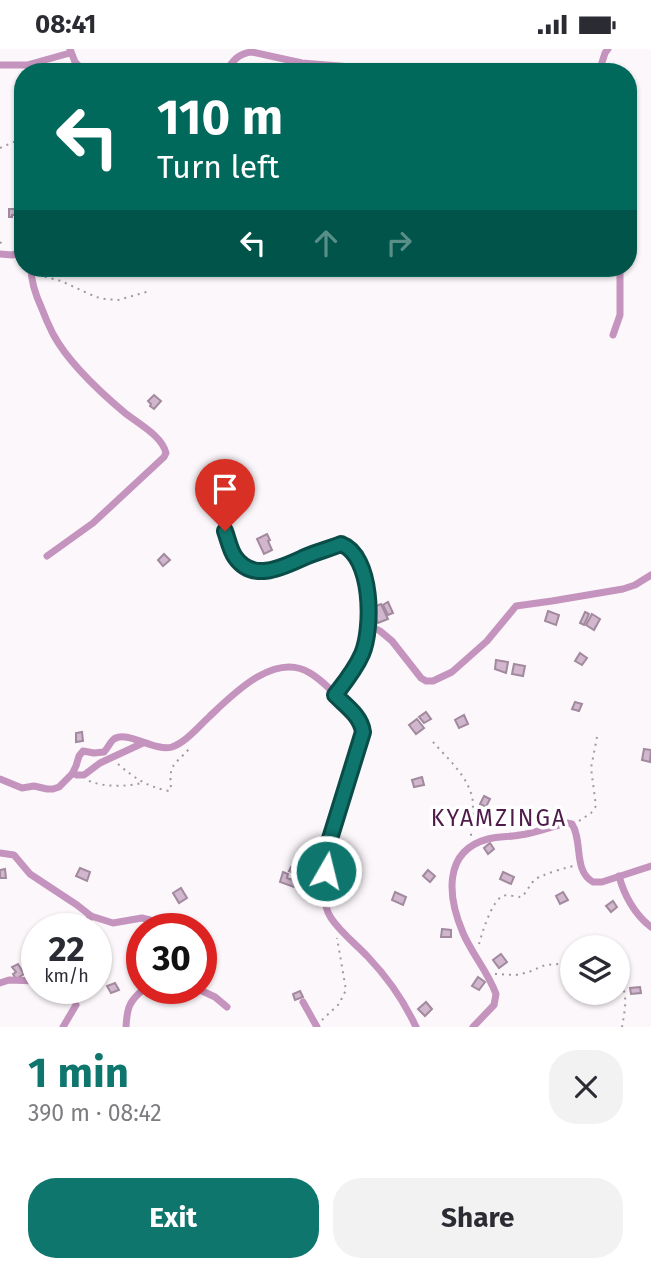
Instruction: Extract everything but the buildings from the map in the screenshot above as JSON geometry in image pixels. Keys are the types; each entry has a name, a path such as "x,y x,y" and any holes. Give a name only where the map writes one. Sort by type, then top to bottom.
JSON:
{"street":[{"path":"33,63 70,51"},
{"path":"231,63 244,53 252,52 302,63"},
{"path":"33,277 39,302 63,349 101,391 163,445 166,453 93,523 47,557"},
{"path":"613,335 620,315 620,277"},
{"path":"225,531 234,557 246,568 255,571 268,571 290,565 341,544 356,556 367,584 366,636 363,651 353,673 335,695"},
{"path":"367,624 392,641 415,673 425,681 433,681 452,672 487,641 516,606 623,589 651,575"},
{"path":"77,774 79,756 83,751 104,752 114,739 119,737 170,747 187,737 252,681 274,669 282,666 293,667 307,671 318,679 357,717 363,732 329,842 325,905 337,926 386,978 416,1027"},
{"path":"0,779 22,788 59,787 77,774 143,743"},
{"path":"472,1027 490,1010 496,999 495,990 462,931 452,893 452,879 460,856 472,845 488,839 524,835 567,823 572,824 578,838 584,875 593,882 651,866"},
{"path":"0,853 14,855 30,874 87,913"},
{"path":"619,876 627,898 651,927"},
{"path":"0,983 9,979 21,980"},
{"path":"217,998 227,1007"},
{"path":"303,1002 317,1027"},
{"path":"126,1027 127,1010 130,1004"},
{"path":"63,1027 76,1005"}],"path":[{"path":"50,277 105,299 118,300 150,291"},
{"path":"111,759 143,783 170,791 171,766 189,749 187,737"},
{"path":"572,824 595,808 591,768 597,737"},
{"path":"433,742 465,779 470,792 473,802 472,845"},
{"path":"77,774 99,784 123,786 143,783"},
{"path":"475,955 486,922 501,898 506,895 521,897 538,877 570,866 581,866"},
{"path":"317,1027 327,1014 339,1005 346,990 337,942 337,926"},
{"path":"487,975 524,974 545,965 560,964"},
{"path":"622,1027 626,1005"}],"district":[{"name":"KYAMZINGA","path":"499,818"}],"route":[{"path":"225,531 234,557 246,568 255,571 268,571 290,565 341,544 356,556 365,577 368,607 363,651 353,673 335,695 357,717 363,732 329,842 326,871"}]}
